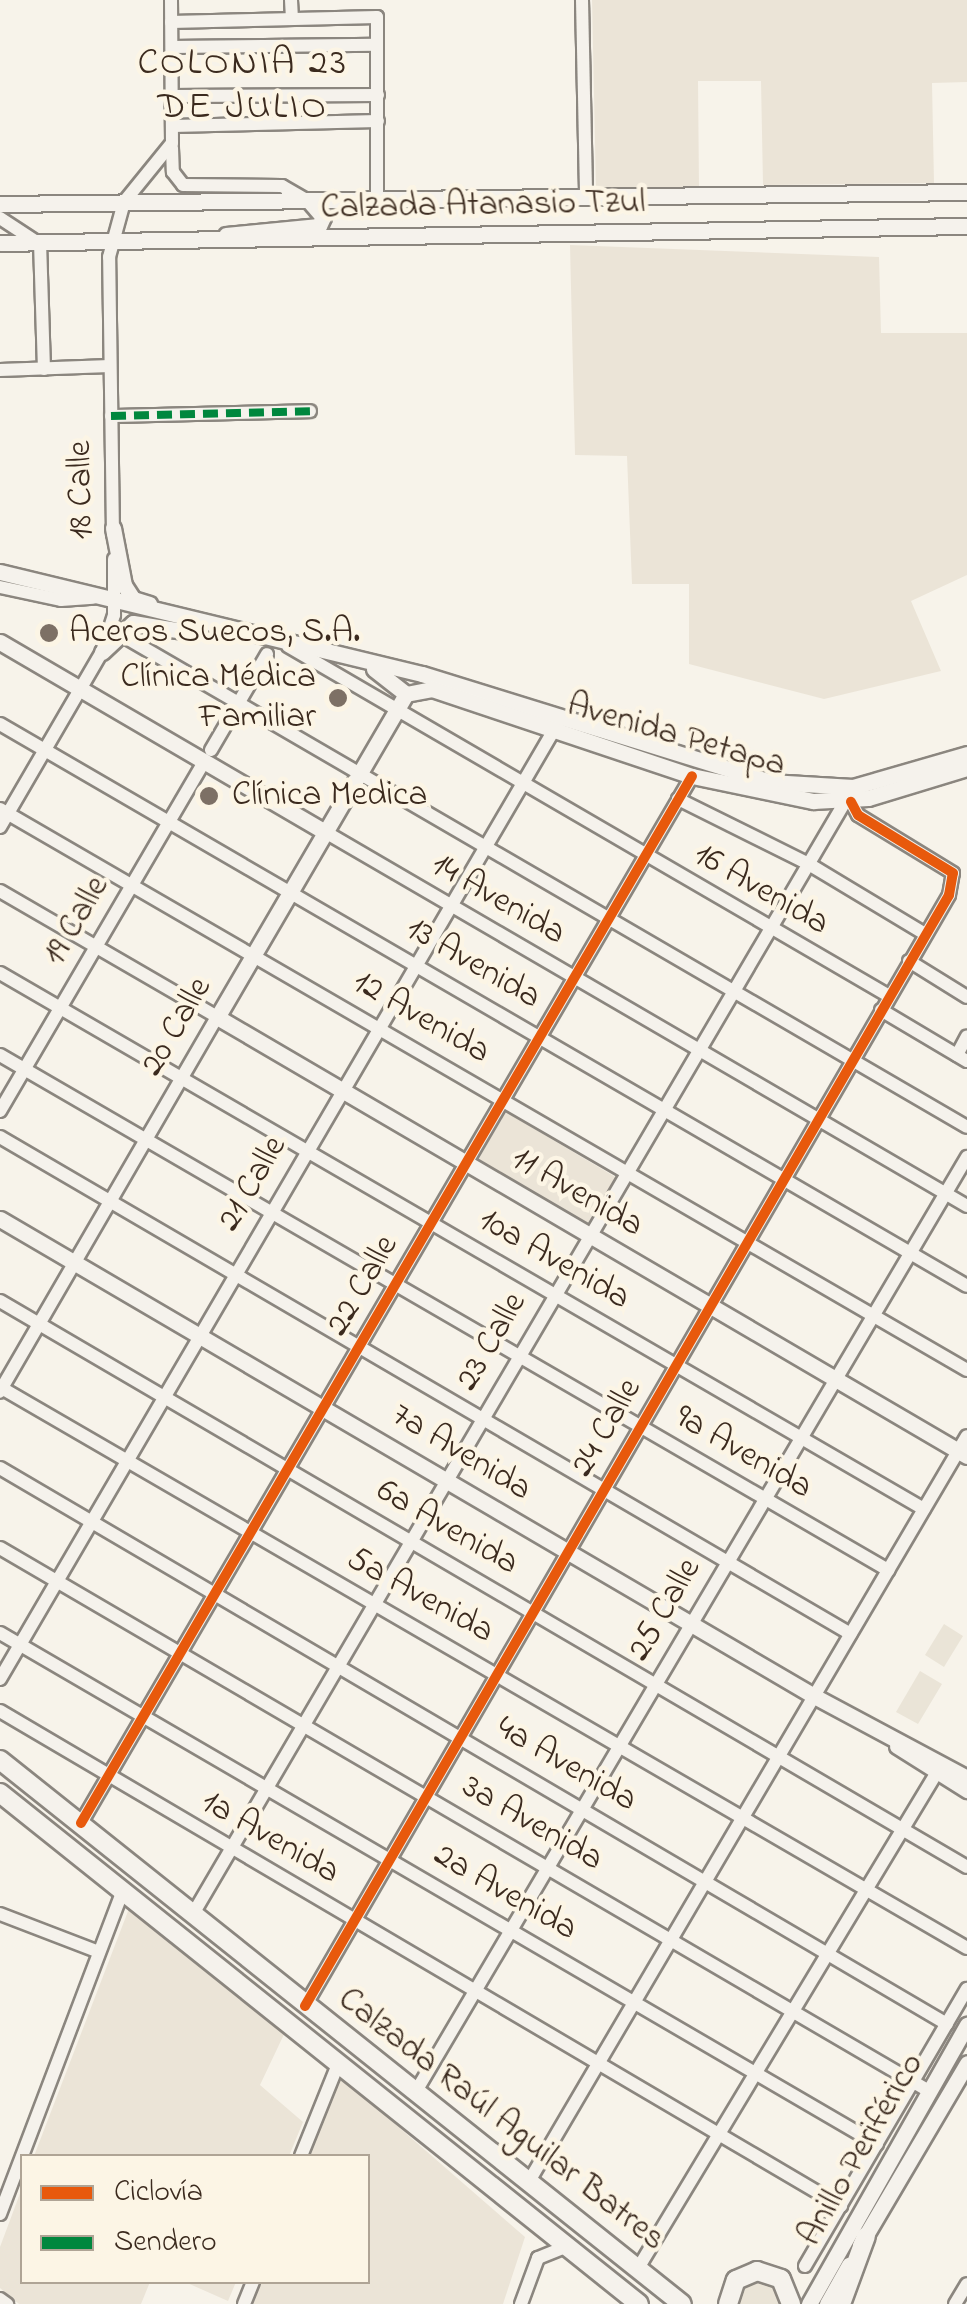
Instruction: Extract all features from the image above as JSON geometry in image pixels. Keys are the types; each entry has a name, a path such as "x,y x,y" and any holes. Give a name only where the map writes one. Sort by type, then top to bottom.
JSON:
{"highway":[{"name":"Calzada Raúl Aguilar Batres","path":"0,1760 682,2304"},
{"name":"Calzada Raúl Aguilar Batres","path":"0,1792 639,2304"},
{"path":"841,2304 866,2236"},
{"path":"728,2304 736,2280 757,2271 781,2280 791,2304"}],"main road":[{"name":"Calzada Atanasio Tzul","path":"0,204 967,192"},
{"path":"208,241 245,229 319,226 321,212 310,202"},
{"name":"Calzada Atanasio Tzul","path":"0,243 967,226"},
{"path":"113,528 124,586 133,600 243,626 266,648"},
{"name":"Avenida Petapa","path":"0,572 266,648 288,646 422,674 692,776 848,802 967,768"},
{"path":"102,652 118,633 144,623 266,648"},
{"name":"14 Avenida","path":"0,642 208,755 327,834"},
{"path":"366,664 406,694"},
{"name":"Avenida Petapa","path":"406,694 432,689 715,770 816,789 853,787 967,754"},
{"name":"20 Calle","path":"217,1018 406,694"},
{"name":"11 Avenida","path":"217,1018 835,1378 964,1448"},
{"name":"7a Avenida","path":"0,1219 890,1740 967,1778"},
{"name":"7a Avenida","path":"890,1740 967,1790"},
{"name":"Anillo Periférico","path":"809,2304 967,2025"},
{"name":"Anillo Periférico","path":"827,2304 967,2063"}],"street":[{"path":"171,0 172,143 177,179 194,188 282,186 310,202"},
{"path":"291,0 292,18"},
{"path":"329,0 330,18"},
{"path":"582,0 586,196"},
{"path":"171,22 377,17 377,199"},
{"path":"172,47 377,45"},
{"path":"172,96 378,95"},
{"path":"173,126 378,122"},
{"name":"18 Calle","path":"0,827 4,811 102,652 115,604 110,241 124,202 172,143"},
{"path":"0,218 39,242 44,369"},
{"path":"0,370 110,366"},
{"path":"111,416 310,411"},
{"name":"Avenida Petapa","path":"0,586 61,600 95,598"},
{"path":"118,633 967,1127"},
{"name":"16 Avenida","path":"288,646 889,996"},
{"name":"19 Calle","path":"0,1111 208,755 266,648"},
{"name":"13 Avenida","path":"0,724 967,1286"},
{"name":"21 Calle","path":"0,1679 556,725"},
{"name":"22 Calle","path":"81,1823 692,776"},
{"path":"678,799 807,862 925,934"},
{"name":"23 Calle","path":"193,1914 807,862 848,802"},
{"name":"24 Calle","path":"304,2006 956,877 858,815 848,802"},
{"name":"12 Avenida","path":"4,811 967,1370"},
{"name":"14 Avenida","path":"327,834 967,1206"},
{"name":"11 Avenida","path":"0,891 217,1018"},
{"path":"909,961 967,997"},
{"name":"10a Avenida","path":"0,973 924,1508"},
{"path":"881,1010 962,1058 967,1036"},
{"name":"20 Calle","path":"1,1389 217,1018"},
{"name":"9a Avenida","path":"0,1055 888,1570"},
{"path":"0,1137 851,1634"},
{"name":"25 Calle","path":"415,2093 967,1157"},
{"name":"6a Avenida","path":"0,1301 967,1867"},
{"name":"5a Avenida","path":"1,1389 967,1948"},
{"path":"528,2184 924,1508 964,1448"},
{"name":"4a Avenida","path":"0,1468 947,2024"},
{"name":"3a Avenida","path":"0,1548 929,2091"},
{"name":"2a Avenida","path":"0,1633 877,2144"},
{"name":"1a Avenida","path":"0,1711 841,2206"},
{"path":"638,2270 937,1772"},
{"path":"23,2154 123,1890"},
{"path":"0,1914 100,1952"},
{"path":"806,2266 967,1988"},
{"path":"302,2154 339,2062"},
{"path":"0,2214 20,2162"},
{"path":"521,2304 538,2258 568,2246"},
{"path":"955,2304 967,2284"},
{"path":"0,2299 7,2304"}],"shaded area":[{"path":"592,0 967,0 967,82 932,83 934,183 763,185 761,81 698,81 699,188 596,189"},
{"path":"570,245 879,257 881,333 967,333 967,575 911,601 941,671 824,699 689,664 689,584 632,584 627,456 575,455"},
{"path":"506,1112 617,1178 588,1230 481,1166 479,1158"},
{"path":"944,1624 963,1636 944,1667 925,1655"},
{"path":"920,1671 942,1684 918,1724 896,1712"},
{"path":"130,1906 287,2028 260,2085 303,2122 290,2154 35,2154"},
{"path":"340,2076 525,2237 503,2304 249,2304 257,2284 370,2284 370,2154 309,2154"},
{"path":"20,2193 20,2284 149,2284 141,2304 19,2304 0,2288 0,2247"},
{"path":"768,2279 783,2304 734,2304 745,2281"},
{"path":"190,2284 235,2284 228,2301"}],"marked path":[{"path":"111,416 310,411"}],"cycle path":[{"path":"81,1823 692,776"},
{"path":"305,2006 949,895 953,873 858,815 851,802"}],"place":[{"name":"Aceros Suecos, S.A.","path":"49,633"},
{"name":"Clínica Médica Familiar","path":"338,698"},
{"name":"Clínica Medica","path":"209,796"}],"district":[{"name":"COLONIA 23 DE JULIO","path":"243,87"}]}
